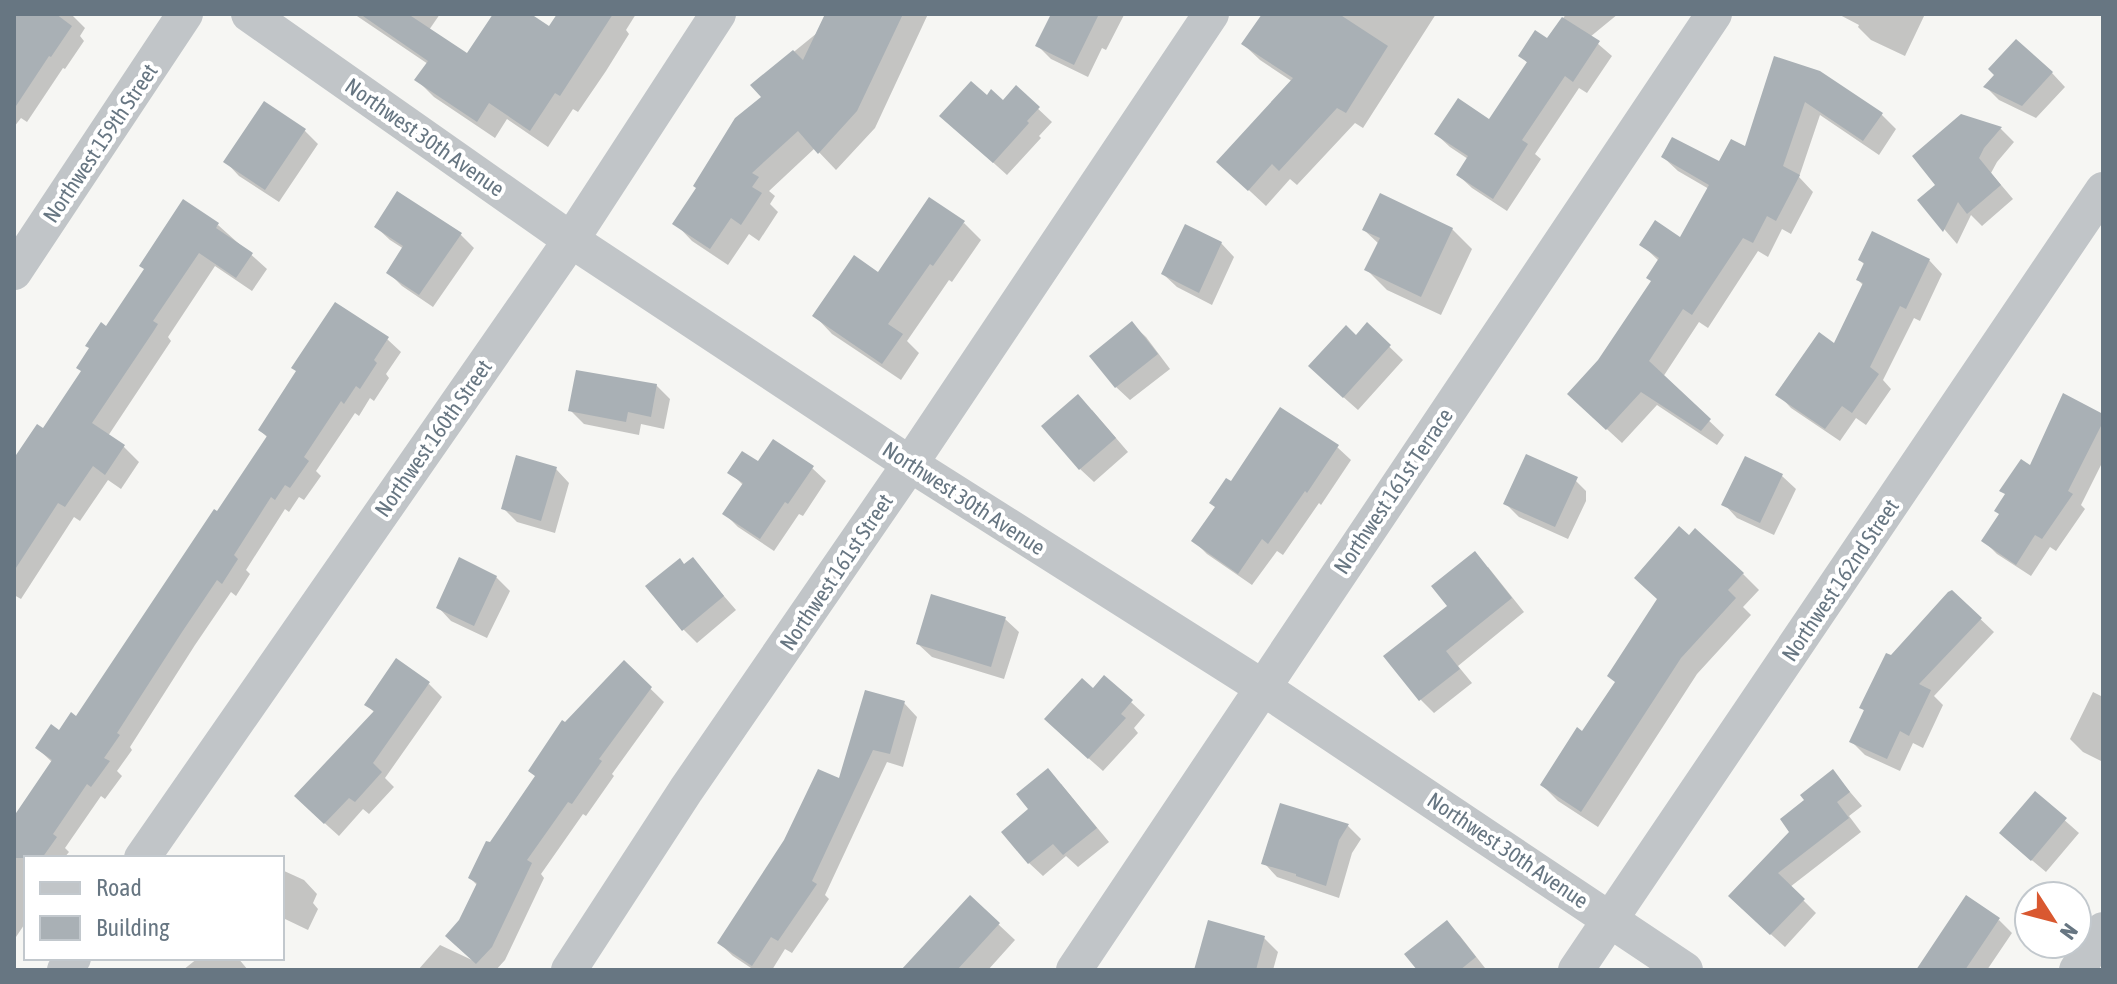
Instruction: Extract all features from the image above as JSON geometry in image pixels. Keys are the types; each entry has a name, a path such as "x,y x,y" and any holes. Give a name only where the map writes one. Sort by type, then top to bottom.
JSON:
{"street":[{"name":"Northwest 159th Street","path":"14,272 185,14"},
{"name":"Northwest 30th Avenue","path":"249,14 571,240 910,464 1262,687 1685,970"},
{"name":"Northwest 160th Street","path":"143,856 571,240 718,14"},
{"name":"Northwest 161st Street","path":"569,970 686,790 910,464 1211,14"},
{"name":"Northwest 161st Terrace","path":"1074,970 1714,14"},
{"name":"Northwest 162nd Street","path":"1576,970 2103,190"},
{"path":"2077,970 2103,930"}],"building":[{"path":"14,14 56,14 72,26 14,109"},
{"path":"360,14 408,14 467,53 493,14 531,14 549,26 557,14 613,14 560,96 555,93 530,131 489,103 477,122 414,80 428,61"},
{"path":"825,14 903,14 857,111 818,154 798,131 752,173 759,177 752,187 762,193 741,225 731,218 710,249 672,224 735,118 761,97 750,85 793,50 803,60"},
{"path":"1051,14 1099,14 1074,65 1035,46"},
{"path":"1262,14 1339,14 1388,46 1346,113 1337,108 1279,171 1272,164 1248,191 1216,162 1293,78 1241,44"},
{"path":"1562,17 1600,41 1573,82 1565,76 1522,140 1528,144 1493,199 1456,175 1468,156 1434,134 1458,98 1489,119 1527,62 1518,56 1535,30 1547,38"},
{"path":"2016,39 2053,72 2022,106 1983,87 1994,75 1988,69"},
{"path":"1774,56 1820,71 1883,113 1863,141 1805,102 1783,166 1800,175 1776,221 1767,216 1753,243 1743,238 1692,315 1683,309 1649,361 1711,419 1701,431 1641,392 1606,430 1567,394 1598,360 1651,281 1646,278 1659,258 1639,245 1655,220 1680,237 1709,185 1661,157 1672,137 1719,161 1731,139 1745,146"},
{"path":"971,81 987,95 991,89 1003,100 1016,85 1040,107 993,163 939,116"},
{"path":"264,101 306,129 265,190 223,162"},
{"path":"1961,114 2002,127 1979,158 2001,185 1967,214 1958,202 1943,232 1917,200 1935,185 1912,156"},
{"path":"397,191 462,233 419,295 386,273 403,246 374,227"},
{"path":"1380,193 1453,228 1421,297 1364,270 1380,238 1362,230"},
{"path":"929,197 965,221 888,324 903,334 882,364 812,316 854,255 878,272"},
{"path":"183,199 219,223 216,228 253,253 236,278 199,253 153,321 158,324 153,332 92,423 125,445 105,475 93,466 65,507 58,503 14,571 14,458 37,424 43,428 81,371 76,368 89,348 85,346 101,322 106,326 144,269 139,266"},
{"path":"1185,224 1222,242 1199,293 1161,274"},
{"path":"1872,231 1930,259 1906,309 1900,306 1870,367 1879,374 1852,413 1842,406 1825,429 1775,395 1819,332 1834,343 1863,283 1856,280 1864,263 1858,260"},
{"path":"335,302 389,337 360,389 356,386 344,404 341,401 304,457 309,461 290,488 285,485 275,500 271,497 234,555 238,559 222,584 217,580 117,733 120,735 104,758 110,761 91,787 87,784 53,834 57,837 43,856 14,858 14,816 52,760 35,748 51,724 59,730 71,712 76,716 214,509 217,511 267,436 258,430 296,371 291,368"},
{"path":"1132,321 1158,354 1115,388 1089,356"},
{"path":"1367,322 1391,345 1343,398 1308,366 1346,325 1356,335"},
{"path":"576,370 657,384 651,417 628,412 626,422 568,411"},
{"path":"2063,393 2103,414 2103,422 2068,491 2073,494 2042,539 2035,535 2016,565 1981,541 1999,514 1994,511 2005,494 1999,491 2021,459 2030,465"},
{"path":"1078,394 1116,438 1079,470 1041,426"},
{"path":"1280,407 1339,445 1268,544 1262,539 1238,574 1191,541 1215,507 1209,503 1226,478 1231,481"},
{"path":"773,439 814,466 760,539 722,514 743,483 727,473 742,451 758,461"},
{"path":"1526,454 1578,477 1555,527 1503,504"},
{"path":"516,455 557,467 541,521 501,509"},
{"path":"1745,456 1783,474 1760,523 1721,505"},
{"path":"1679,526 1689,535 1695,528 1744,573 1728,590 1736,598 1681,658 1581,812 1540,785 1577,727 1582,731 1615,682 1607,676 1657,599 1634,578"},
{"path":"1475,551 1512,598 1446,651 1460,669 1419,701 1383,656 1447,606 1431,586"},
{"path":"459,557 497,576 474,626 436,608"},
{"path":"693,557 724,596 682,631 645,586 680,558 684,564"},
{"path":"1952,590 1982,618 1919,684 1931,690 1909,736 1900,731 1887,759 1849,742 1864,710 1859,708 1886,653 1891,655"},
{"path":"931,594 1006,617 991,667 916,644"},
{"path":"396,658 430,682 373,763 382,772 355,802 349,798 324,824 294,796 374,711 364,705"},
{"path":"624,660 652,687 599,759 602,761 572,804 568,802 527,860 532,863 492,947 476,964 445,936 459,920 477,883 468,878 486,841 490,842 535,776 528,771 562,720 565,722"},
{"path":"1104,675 1133,700 1121,714 1126,718 1088,759 1044,719 1082,678 1093,688"},
{"path":"865,690 905,701 890,754 873,750 812,881 817,884 778,941 771,937 752,966 717,943 784,840 818,769 839,778"},
{"path":"1048,768 1097,828 1063,855 1053,844 1028,864 1001,832 1028,809 1016,794"},
{"path":"1833,769 1850,792 1837,802 1849,818 1778,873 1805,899 1770,935 1728,896 1789,832 1780,819 1804,800 1800,795"},
{"path":"2035,791 2067,818 2031,861 1999,833"},
{"path":"1280,803 1349,824 1339,840 1326,886 1261,864"},
{"path":"970,895 1000,923 957,970 901,970"},
{"path":"1966,895 2000,918 1965,970 1916,970"},
{"path":"1208,920 1265,936 1256,970 1194,970"},
{"path":"1447,920 1476,957 1460,970 1417,970 1404,954"}]}
